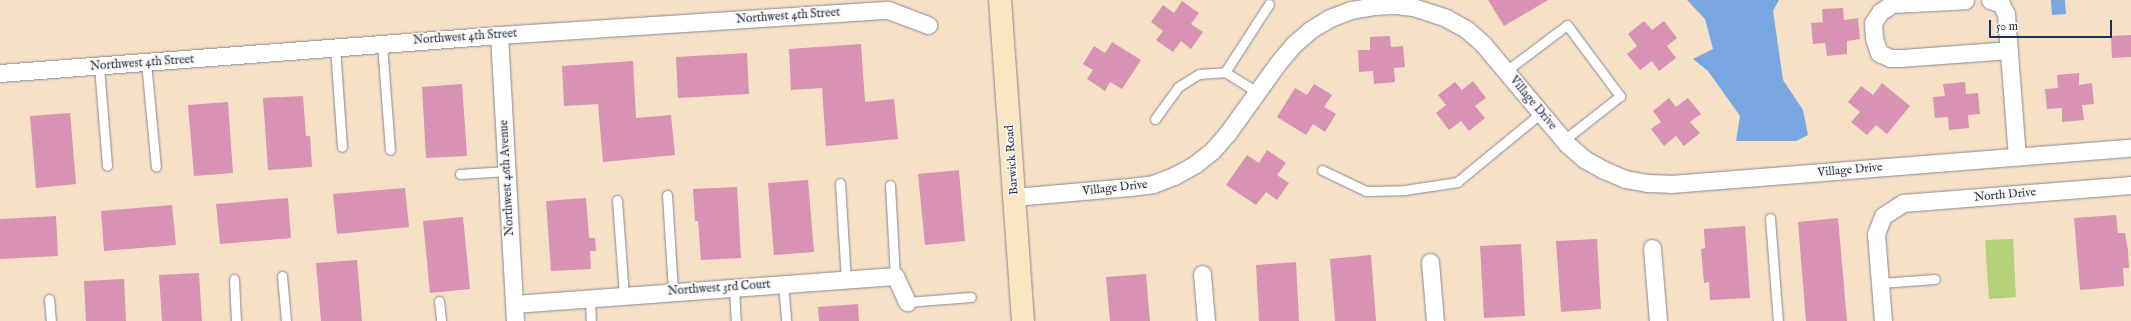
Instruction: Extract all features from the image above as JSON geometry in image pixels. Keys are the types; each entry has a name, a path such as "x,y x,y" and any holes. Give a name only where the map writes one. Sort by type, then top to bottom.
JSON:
{"street":[{"name":"Barwick Road","path":"1000,0 1023,321"},
{"path":"1965,0 1892,4 1880,12 1873,23 1874,38 1879,53 1890,58 1901,58 2009,50"},
{"path":"1990,0 2001,4 2006,14 2017,157"},
{"name":"Village Drive","path":"1014,197 1153,184 1174,176 1194,165 1212,151 1227,134 1293,45 1310,30 1330,18 1351,10 1374,6 1396,5 1413,7 1446,18 1466,29 1483,44 1564,140 1584,159 1625,179 1663,184 2131,148"},
{"name":"Northwest 4th Street","path":"0,73 499,35 888,10 928,25"},
{"name":"Northwest 46th Avenue","path":"499,35 515,321"},
{"name":"North Drive","path":"1880,283 1876,234 1883,216 1903,203 2131,185"},
{"path":"1652,248 1658,321"},
{"path":"1430,262 1435,321"},
{"path":"1202,274 1206,321"},
{"path":"895,276 907,302"},
{"name":"Northwest 3rd Court","path":"514,304 673,291 895,276"},
{"path":"1880,283 1884,321"}],"lane":[{"path":"1225,72 1269,4"},
{"path":"1506,71 1567,25 1620,96 1564,140"},
{"path":"382,44 390,150"},
{"path":"335,47 342,147"},
{"path":"146,62 156,167"},
{"path":"99,66 107,166"},
{"path":"1155,119 1178,87 1199,74 1225,72 1257,92"},
{"path":"1322,170 1366,191 1405,190 1457,182 1542,113"},
{"path":"460,174 506,171"},
{"path":"840,183 846,280"},
{"path":"890,185 895,276"},
{"path":"667,195 673,291"},
{"path":"617,200 624,295"},
{"path":"1770,218 1778,321"},
{"path":"282,276 286,321"},
{"path":"234,279 236,321"},
{"path":"1880,283 1935,279"},
{"path":"783,284 786,321"},
{"path":"734,287 736,321"},
{"path":"907,302 971,297"},
{"path":"590,298 591,321"},
{"path":"49,299 51,321"},
{"path":"439,302 441,321"}],"green space":[{"path":"2013,239 2016,297 1989,299 1985,240"}],"water":[{"path":"1687,0 1779,0 1773,11 1783,80 1803,110 1808,135 1796,141 1736,141 1740,116 1708,71 1693,59 1713,49 1705,19"},
{"path":"2051,0 2065,0 2066,14 2052,15"}],"building":[{"path":"1488,0 1548,0 1504,26"},
{"path":"1182,1 1199,13 1191,24 1203,32 1191,49 1181,41 1173,52 1156,40 1163,31 1151,22 1163,5 1174,13"},
{"path":"1843,8 1844,20 1858,18 1860,39 1847,41 1847,54 1827,56 1825,43 1813,44 1811,23 1823,22 1822,9"},
{"path":"1644,21 1652,30 1664,21 1677,38 1667,46 1676,58 1659,71 1652,61 1640,70 1627,54 1637,46 1628,34"},
{"path":"2131,35 2131,57 2112,58 2111,36"},
{"path":"1390,36 1391,47 1403,46 1405,67 1394,68 1395,82 1374,84 1373,71 1359,72 1358,50 1370,50 1370,37"},
{"path":"1112,42 1141,60 1122,89 1110,82 1105,91 1087,79 1093,70 1083,64 1094,46 1105,53"},
{"path":"861,44 865,102 894,99 898,139 826,146 822,88 791,90 789,49"},
{"path":"747,53 749,94 678,98 676,57"},
{"path":"633,61 636,118 671,115 675,155 603,162 598,104 564,106 562,66"},
{"path":"2079,73 2079,85 2092,83 2094,104 2082,105 2084,120 2062,122 2062,108 2047,109 2045,89 2058,88 2057,75"},
{"path":"1473,81 1486,98 1475,106 1485,118 1469,131 1461,121 1449,130 1436,113 1446,105 1438,95 1455,82 1462,90"},
{"path":"1965,82 1966,94 1978,93 1980,114 1968,115 1969,128 1949,130 1948,117 1935,118 1933,97 1945,96 1943,84"},
{"path":"1882,83 1910,106 1887,134 1876,125 1867,135 1851,122 1860,112 1848,102 1861,86 1873,95"},
{"path":"462,84 467,156 426,158 422,87"},
{"path":"1314,84 1332,95 1324,107 1336,114 1325,132 1313,124 1306,135 1277,117 1295,88 1307,95"},
{"path":"303,96 306,136 310,136 312,167 268,170 263,98"},
{"path":"1669,98 1676,107 1688,98 1701,114 1690,122 1700,133 1684,146 1676,136 1664,146 1651,129 1661,122 1653,111"},
{"path":"228,102 233,173 194,176 188,105"},
{"path":"70,113 76,184 36,188 30,116"},
{"path":"1267,150 1286,163 1277,175 1289,183 1277,200 1266,192 1256,205 1226,185 1247,155 1259,163"},
{"path":"959,170 965,241 925,245 918,174"},
{"path":"808,180 814,252 774,255 768,183"},
{"path":"737,187 741,258 701,260 698,221 695,221 693,189"},
{"path":"405,188 409,227 337,234 333,194"},
{"path":"288,198 291,238 220,244 216,204"},
{"path":"586,198 589,238 595,238 596,251 590,251 591,269 551,271 546,201"},
{"path":"172,205 176,245 104,251 101,211"},
{"path":"2116,215 2118,233 2125,233 2128,250 2129,268 2123,268 2124,286 2080,290 2074,218"},
{"path":"56,216 58,256 0,259 0,219"},
{"path":"463,217 470,289 430,293 423,221"},
{"path":"1838,218 1847,321 1806,321 1798,222"},
{"path":"1745,226 1750,298 1710,300 1709,282 1704,283 1701,249 1705,248 1704,229"},
{"path":"1597,239 1601,309 1561,312 1556,241"},
{"path":"1521,244 1525,316 1484,318 1480,246"},
{"path":"1371,255 1376,321 1335,321 1330,259"},
{"path":"357,260 362,321 321,321 316,263"},
{"path":"1296,262 1299,321 1259,321 1256,265"},
{"path":"199,273 202,321 162,321 159,275"},
{"path":"1146,274 1150,321 1110,321 1106,277"},
{"path":"124,279 126,321 86,321 84,281"},
{"path":"858,304 859,321 819,321 818,307"}]}
